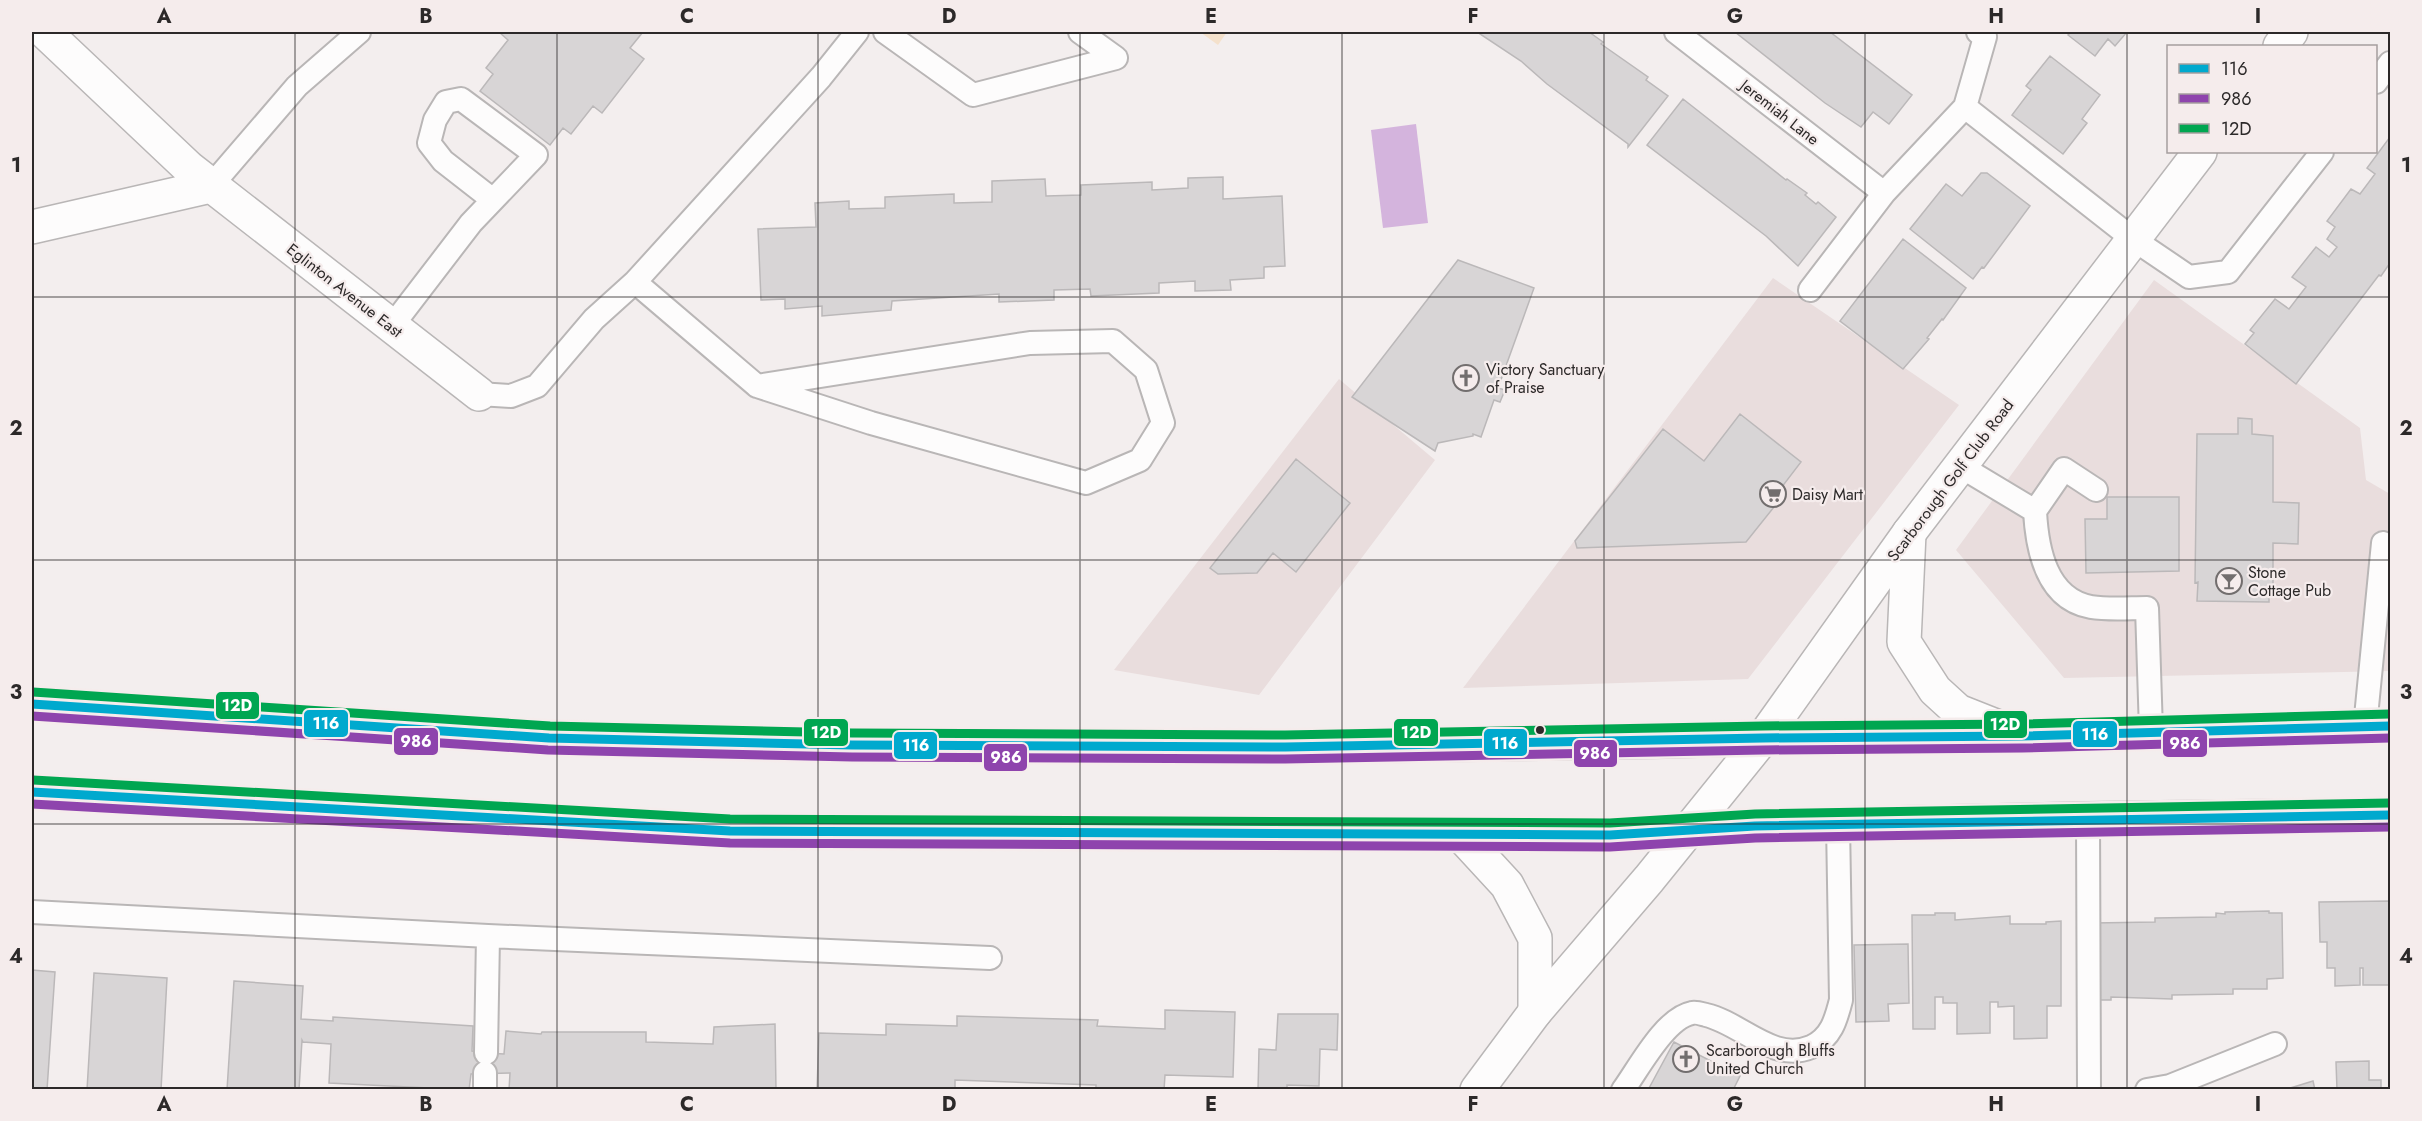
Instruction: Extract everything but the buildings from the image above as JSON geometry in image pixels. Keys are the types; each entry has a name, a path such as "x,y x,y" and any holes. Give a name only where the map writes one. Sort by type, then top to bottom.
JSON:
{"main road":[{"name":"Eglinton Avenue East","path":"45,32 189,168 479,394"},
{"path":"2281,45 2291,32"},
{"name":"Scarborough Golf Club Road","path":"1477,1089 1535,1012 1649,879 1763,738 1909,532 2199,153"},
{"path":"32,227 212,186"},
{"path":"1909,532 1904,642 1935,690 1958,711 2022,735"},
{"path":"32,704 549,738 852,745 1285,747 2022,735 2378,726"},
{"path":"32,792 730,831 1611,835 1838,825 2391,815"},
{"path":"1460,834 1508,885 1536,938 1535,1012"}],"lane":[{"path":"212,186 297,86 359,32"},
{"path":"479,394 511,396 537,386 594,319 635,282 821,77 857,32"},
{"path":"885,32 973,95 1116,58 1080,32"},
{"name":"Jeremiah Lane","path":"1676,32 1884,193"},
{"path":"1810,290 1884,193 1965,107 1985,37 1978,32"},
{"path":"2377,81 2391,63"},
{"path":"392,326 471,223 536,156 460,99 446,102 435,120 429,143 443,161 493,200"},
{"path":"1965,107 2133,239 2189,277 2228,272 2321,153"},
{"path":"635,282 757,386 872,423 1086,483 1140,460 1163,423 1146,370 1113,341 1030,344 757,386"},
{"path":"1960,466 2035,511"},
{"path":"2096,490 2064,469 2035,511 2037,546 2057,588 2071,599 2091,607 2147,608 2151,731"},
{"path":"2378,726 2383,543 2391,548"},
{"path":"2088,819 2089,1089"},
{"path":"1623,1089 1674,1021 1693,1012 1720,1018 1773,1048 1803,1050 1822,1042 1836,1022 1841,1000 1838,825"},
{"path":"32,912 488,936 990,958"},
{"path":"485,1072 488,936"},
{"path":"2147,1089 2170,1086 2275,1044"}],"shaded area":[{"path":"1200,32 1227,32 1218,45"},
{"path":"1416,124 1428,223 1383,228 1371,130"},
{"path":"1773,278 1959,405 1748,679 1463,688"},
{"path":"2154,280 2360,428 2366,480 2390,494 2390,671 2064,678 1956,550"},
{"path":"1339,379 1435,460 1259,695 1114,670"}],"transit line":[{"name":"12D","path":"33,692 550,726 852,733 1285,735 1763,726 2022,724 2390,714"},
{"name":"116","path":"32,704 549,738 852,745 1285,747 1763,738 2022,736 2390,726"},
{"name":"986","path":"32,716 548,750 852,757 1285,759 1763,750 2022,748 2390,738"},
{"name":"12D","path":"33,780 730,819 1610,823 1755,814 2390,803"},
{"name":"116","path":"32,792 730,831 1610,835 1755,826 2390,815"},
{"name":"986","path":"32,804 730,843 1610,847 1755,838 2390,827"}],"place":[{"name":"Victory Sanctuary of Praise","path":"1466,378"},
{"name":"Daisy Mart","path":"1773,494"},
{"name":"Stone Cottage Pub","path":"2229,581"},
{"name":"Scarborough Bluffs United Church","path":"1686,1059"}]}
